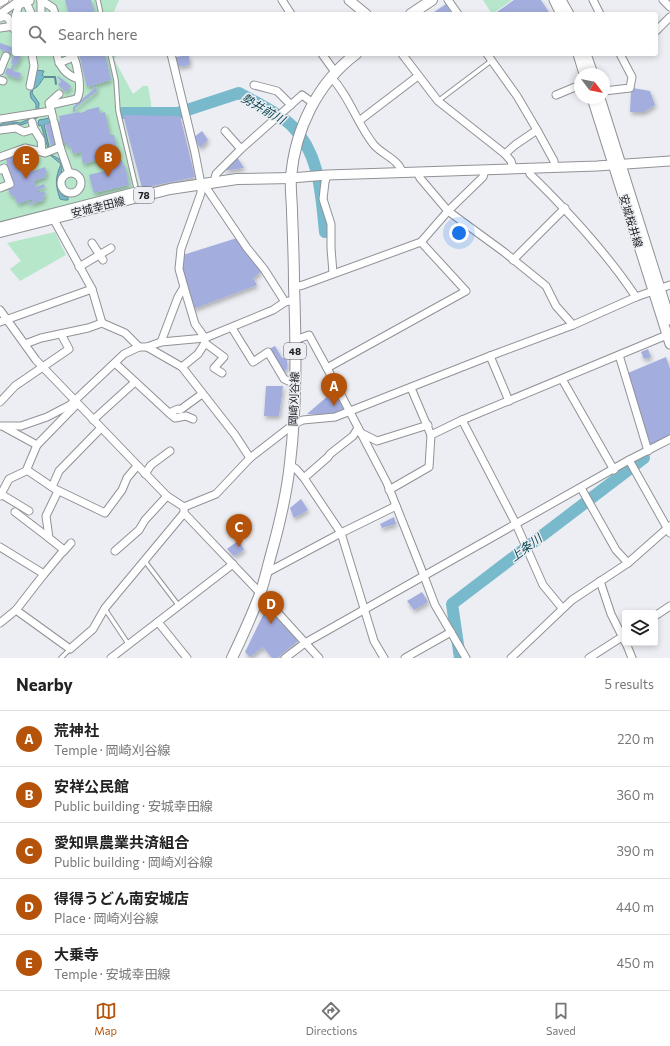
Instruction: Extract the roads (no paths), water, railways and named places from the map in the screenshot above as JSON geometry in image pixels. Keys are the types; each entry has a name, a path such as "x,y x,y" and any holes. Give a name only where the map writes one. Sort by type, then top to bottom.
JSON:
{"main road":[{"path":"348,0 363,12"},
{"path":"414,12 432,0"},
{"path":"554,0 560,12"},
{"path":"561,0 568,12"},
{"name":"岡崎刈谷線","path":"232,658 260,593 281,517 290,465 294,424 295,384 295,340 290,301 294,287 291,178 297,144 303,124 313,103 333,75 354,56"},
{"path":"579,56 582,68"},
{"path":"587,56 591,68"},
{"name":"安城桜井線","path":"594,104 618,165"},
{"name":"安城桜井線","path":"602,104 618,165 657,289 669,339"},
{"path":"291,178 327,174 618,165 670,161"},
{"name":"安城幸田線","path":"0,232 137,194 237,179 291,178"},
{"name":"安城桜井線","path":"657,289 670,320"}],"street":[{"path":"0,3 5,0"},
{"path":"0,9 14,0"},
{"path":"40,0 54,11"},
{"path":"40,0 40,12"},
{"path":"53,0 54,11"},
{"path":"282,0 290,12"},
{"path":"448,0 457,12"},
{"path":"593,0 599,12"},
{"path":"663,0 670,7"},
{"path":"25,1 30,12"},
{"path":"17,12 19,5 25,1"},
{"path":"0,14 25,1"},
{"path":"0,18 4,16 8,18 12,24"},
{"path":"658,29 670,17"},
{"path":"0,28 12,27"},
{"path":"30,86 34,66 32,56"},
{"path":"57,56 63,70 74,78 78,79"},
{"path":"59,63 69,59 71,56"},
{"path":"0,119 31,121 52,114 77,99 79,92 78,70 74,56"},
{"path":"171,56 201,184 201,193 181,249 179,269 195,324 205,340 224,357 214,368 222,373"},
{"path":"323,56 367,137 379,151 400,165 402,172"},
{"path":"403,56 438,101 505,154 512,161 512,168"},
{"path":"488,56 517,96 554,161 555,167"},
{"path":"610,90 630,88 632,76 621,56"},
{"path":"0,70 7,59"},
{"path":"359,121 418,76"},
{"path":"254,85 277,91 291,105"},
{"path":"556,95 574,88"},
{"path":"59,94 49,103 60,147 69,173"},
{"path":"214,182 216,174 241,149 302,95 313,103"},
{"path":"0,130 16,128 24,132 31,121"},
{"path":"31,121 41,140 42,152"},
{"path":"505,154 537,130"},
{"path":"225,131 241,149"},
{"path":"0,157 25,148 45,153 60,147"},
{"path":"3,168 6,185"},
{"path":"528,168 530,174 565,208 607,256 636,297"},
{"path":"294,287 421,242 448,211 483,178 485,170"},
{"path":"417,172 420,178 448,211 546,286 556,306 573,326"},
{"path":"69,173 77,175 80,180 81,186 74,193 68,193 64,190 61,184 63,178 69,173"},
{"path":"327,174 323,199 331,224 333,273"},
{"path":"29,511 1,495 9,479 26,472 37,445 76,402 79,396 124,354 162,342 205,340 290,301 247,248 207,189 201,184"},
{"path":"74,193 77,205"},
{"path":"0,226 60,211 77,205 137,194"},
{"path":"514,260 565,208"},
{"path":"53,218 92,289 102,323"},
{"path":"327,368 466,291 421,242"},
{"path":"92,243 102,258"},
{"path":"79,266 102,258 111,248"},
{"path":"16,610 70,649 93,629 104,608 164,538 184,510 216,494 250,458 294,424 303,420 335,417 490,356 573,326 636,297 670,285"},
{"path":"162,342 178,297 184,287"},
{"path":"3,321 92,289"},
{"path":"0,310 3,321 25,344 36,360 145,474 167,496 184,510 319,658"},
{"path":"25,344 41,338 88,328 102,323 125,333 143,347 182,367 235,435 250,458"},
{"path":"232,328 253,362 268,352 284,378 295,384"},
{"path":"0,402 15,386 69,349 61,334"},
{"path":"295,340 309,335 327,368 387,484 435,605 466,658"},
{"path":"431,434 618,355 669,339"},
{"path":"182,367 198,354 205,340"},
{"path":"618,355 648,451"},
{"path":"490,356 509,401"},
{"path":"115,363 174,418 186,416 193,419"},
{"path":"562,379 614,470"},
{"path":"93,420 135,382"},
{"path":"389,490 429,467 431,434 411,388"},
{"path":"169,413 178,409 180,410 202,394"},
{"path":"2,427 21,426 47,417 76,402"},
{"path":"462,420 516,524 543,584 562,608"},
{"path":"360,430 377,441 428,425"},
{"path":"2,427 37,445"},
{"path":"49,538 46,516 59,471 101,428"},
{"path":"304,478 330,454 360,430"},
{"path":"285,658 305,643 364,609 614,470 629,460 670,439"},
{"path":"145,474 151,465 170,451"},
{"path":"511,658 562,608 579,594 628,563 669,529 629,460"},
{"path":"290,465 304,478 341,533 374,640 384,658"},
{"path":"27,470 55,489 105,513 122,490 128,478 138,466"},
{"path":"581,488 616,550 628,563"},
{"path":"115,551 139,530 145,520 167,496"},
{"path":"266,573 396,506"},
{"path":"15,512 64,550 63,552"},
{"path":"0,622 16,610 71,543"},
{"path":"0,547 44,574"},
{"path":"111,658 233,564"},
{"path":"600,581 611,614 622,634"},
{"path":"658,614 670,606"},
{"path":"158,622 187,658"},
{"path":"405,658 450,632"},
{"path":"589,658 622,641"},
{"path":"628,646 632,658"}],"lane":[{"path":"98,0 101,12"},
{"path":"110,56 116,80 118,111 137,194"},
{"path":"438,101 491,61"},
{"path":"144,560 179,606"},
{"path":"104,608 129,644"},
{"path":"61,658 70,649"}],"water":[{"path":"36,70 44,71 42,75 45,77 37,87 33,89 32,93 39,103 38,117 24,124 20,125 11,123 0,127 0,125 9,121 20,123 36,116 36,104 31,98 30,93 35,82 34,77"},
{"path":"50,118 51,122 44,125 51,155 60,160 62,163 60,186 63,196 68,197 68,200 60,199 56,181 61,164 50,155 41,125 39,126 38,123 39,120"}],"waterway":[{"path":"45,77 55,77 56,84"},
{"name":"勢井前川","path":"122,113 178,113 239,93 267,108 287,121 301,137 308,149 318,175 325,232"},
{"name":"上条川","path":"460,658 452,604 644,458"}],"place":[{"name":"安祥公民館","path":"108,177"},
{"name":"大乗寺","path":"26,179"},
{"name":"荒神社","path":"334,406"},
{"name":"愛知県農業共済組合","path":"239,547"},
{"name":"得得うどん南安城店","path":"271,624"}]}
